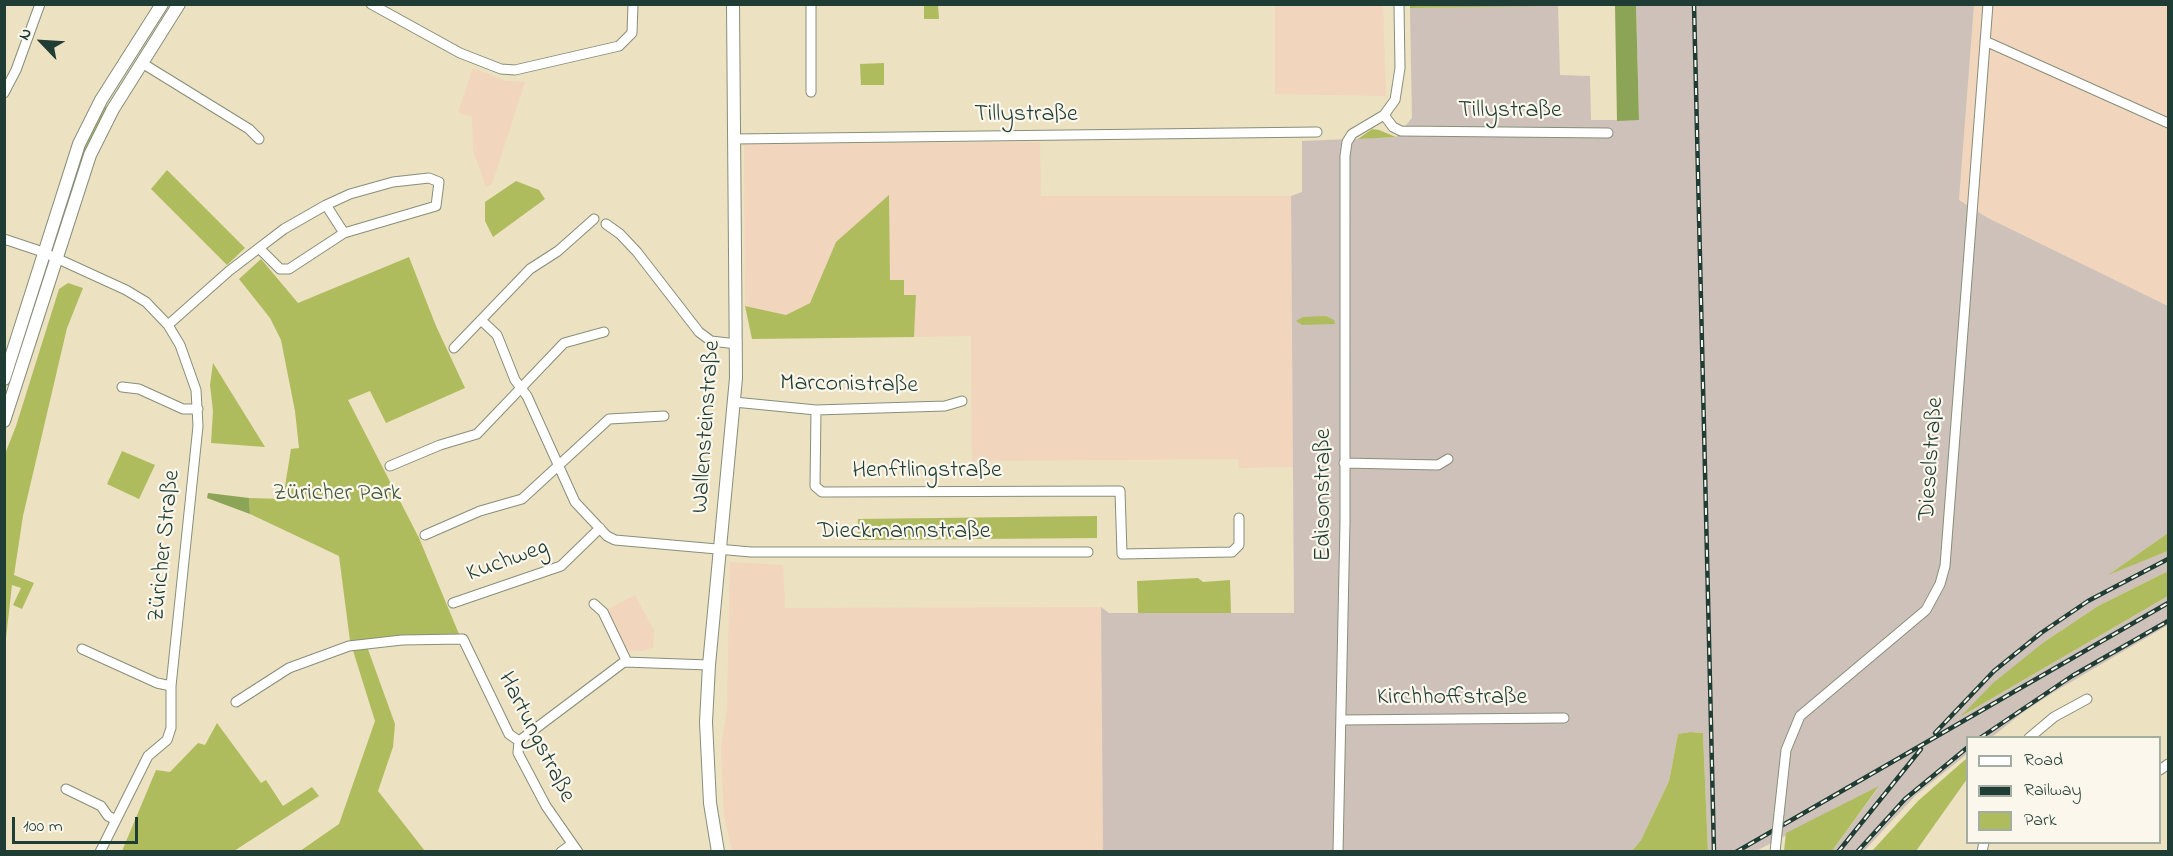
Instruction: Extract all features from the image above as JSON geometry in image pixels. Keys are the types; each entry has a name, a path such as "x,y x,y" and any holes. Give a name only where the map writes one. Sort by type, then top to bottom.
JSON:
{"main road":[{"path":"4,378 78,144 162,4"},
{"path":"4,421 90,155 113,109 179,4"},
{"name":"Wallensteinstraße","path":"718,852 710,802 706,748 709,665 734,402 737,344 733,4"},
{"path":"130,55 142,63"}],"street":[{"path":"4,93 16,70 40,4"},
{"path":"372,4 460,53 501,69 515,70 619,46 632,33 633,4"},
{"path":"811,4 811,92"},
{"path":"1384,115 1395,100 1399,80 1399,4"},
{"name":"Dieselstraße","path":"1776,852 1786,750 1800,716 1926,610 1940,585 1945,566 1988,4"},
{"path":"1985,41 2169,123"},
{"path":"142,63 249,129 259,139"},
{"name":"Tillystraße","path":"1384,115 1393,127 1401,131 1608,133"},
{"name":"Edisonstraße","path":"1338,852 1346,327 1344,183 1348,138 1356,129 1384,115"},
{"name":"Tillystraße","path":"734,139 1317,132"},
{"path":"168,325 259,248 284,229 326,205 350,194 393,182 429,178 439,182 436,206 344,233 289,269 280,269 259,248"},
{"path":"326,205 344,233"},
{"path":"454,348 530,269 558,251 594,219"},
{"path":"606,224 621,234 699,332 711,341 737,344"},
{"name":"Züricher Straße","path":"4,239 43,252 126,290 146,302 168,325 190,366 198,409 171,686 171,728 167,740 148,756 116,820"},
{"name":"Dieckmannstraße","path":"482,320 497,335 515,380 522,389 575,502 607,536 615,540 683,544 720,551 1088,552"},
{"path":"390,466 440,445 477,434 564,344 604,332"},
{"path":"122,387 139,389 183,409 198,409"},
{"name":"Marconistraße","path":"734,402 816,410 945,406 962,401"},
{"name":"Henftlingstraße","path":"816,410 815,486 822,492 1120,491 1122,555 1232,552 1239,545 1239,518"},
{"path":"425,535 480,511 522,499 559,468 609,419 664,416"},
{"path":"1344,463 1438,465 1448,459"},
{"name":"Kuchweg","path":"453,603 561,566 600,528"},
{"path":"594,604 603,612 627,662"},
{"name":"Hartungstraße","path":"236,702 289,668 341,649 402,640 463,639 508,734 519,741 518,753 546,806 575,848"},
{"path":"82,649 157,683 171,686"},
{"path":"519,741 619,665 627,662 709,665"},
{"path":"2031,736 2054,717 2087,699"},
{"name":"Kirchhoffstraße","path":"1341,720 1564,718"},
{"path":"66,789 101,806 108,816 116,820 100,852"},
{"path":"561,852 575,848"}],"shaded area":[{"path":"1275,5 1383,5 1386,96 1275,94"},
{"path":"1558,5 1560,75 1590,76 1591,120 1639,120 1636,5 1974,5 1959,200 1988,218 2168,306 2168,533 2111,573 2168,551 2168,571 2098,606 2044,642 1962,716 2168,596 2168,625 2054,692 1993,736 1966,736 1966,755 1916,795 1864,851 1832,851 1878,788 1756,851 1708,851 1703,733 1690,732 1678,734 1669,781 1641,840 1632,851 1103,851 1101,607 1109,613 1294,613 1291,196 1302,192 1302,141 1396,137 1412,118 1410,8"},
{"path":"1974,5 2168,5 2168,306 1988,218 1959,200"},
{"path":"473,68 506,81 525,82 492,184 486,187 473,150 472,117 458,112"},
{"path":"1040,142 1041,196 1291,196 1293,467 1239,468 1238,459 972,461 971,336 914,337 916,295 904,295 890,281 836,242 810,302 786,315 745,306 744,144"},
{"path":"730,562 783,565 785,608 1101,607 1103,851 732,851 724,815 721,749 727,708"},
{"path":"635,595 654,630 653,647 643,651 625,650 606,610"}],"green space":[{"path":"1410,4 1610,5 1410,8"},
{"path":"924,5 938,5 939,19 924,19"},
{"path":"1615,5 1636,5 1639,120 1617,121"},
{"path":"884,63 884,85 861,85 860,64"},
{"path":"104,105 108,109 60,233 57,232 78,158"},
{"path":"1372,129 1379,130 1396,137 1358,139"},
{"path":"167,170 245,248 227,265 151,189"},
{"path":"516,181 539,190 545,199 493,237 485,221 485,202"},
{"path":"889,195 890,280 904,280 904,295 916,295 914,337 752,339 745,306 786,315 810,303 836,242"},
{"name":"Züricher Park","path":"409,257 436,326 465,388 386,423 370,391 348,400 419,538 459,634 365,641 395,724 393,747 378,791 425,851 300,851 339,824 375,721 350,641 339,556 250,514 249,498 283,499 291,449 299,448 295,411 281,340 270,318 239,279 261,259 298,303"},
{"path":"68,283 83,288 67,328 23,516 14,575 34,583 22,609 13,605 21,588 12,585 5,647 5,454 59,289"},
{"path":"1326,316 1334,320 1335,324 1302,325 1296,321 1303,317"},
{"path":"213,363 265,447 211,443 213,411 210,385"},
{"path":"122,451 155,465 139,499 107,484"},
{"path":"208,493 249,498 250,514 207,498"},
{"path":"1097,516 1097,538 857,540 858,519"},
{"path":"2168,533 2168,551 2108,575"},
{"path":"2168,571 2168,596 1960,717 1993,683 2044,642 2098,606"},
{"path":"1198,578 1203,582 1230,580 1231,613 1138,613 1137,581"},
{"path":"217,723 261,783 266,780 283,806 312,787 319,796 234,851 122,851 156,770 170,772 198,743 205,745"},
{"path":"1703,733 1708,851 1632,851 1641,840 1669,781 1678,734"},
{"path":"1966,759 1966,780 1916,851 1872,851 1918,801"},
{"path":"1879,786 1832,851 1784,851 1786,833"}],"railway":[{"path":"1694,4 1714,852"},
{"path":"1935,733 1994,671 2041,633 2088,601 2168,559"},
{"path":"1736,852 2168,603"},
{"path":"1983,736 2072,676 2168,621"},
{"path":"1838,852 1921,749"},
{"path":"1857,852 1905,799 1966,749"}]}
